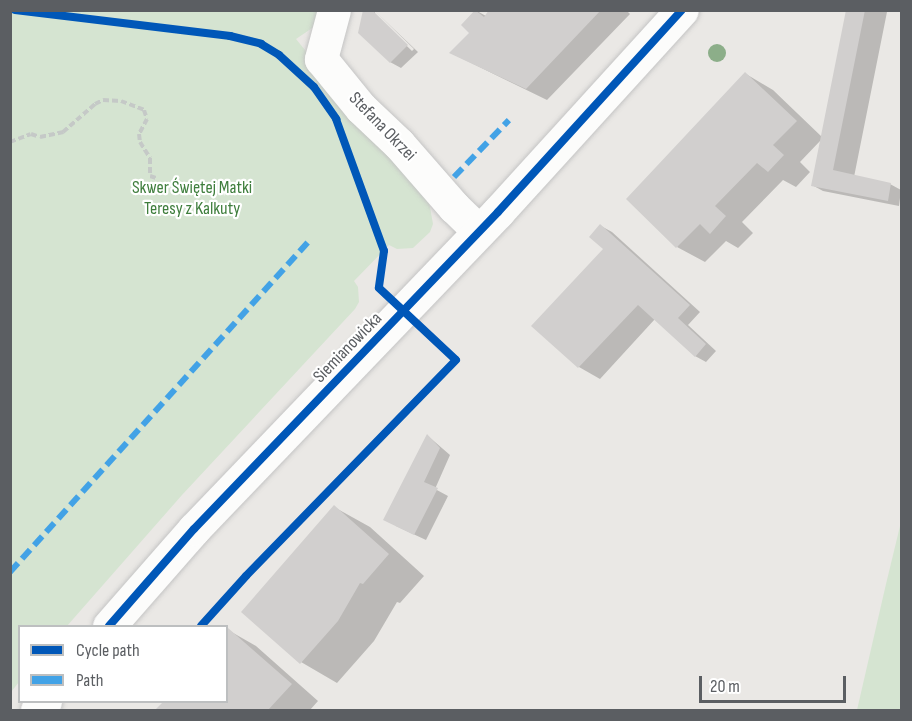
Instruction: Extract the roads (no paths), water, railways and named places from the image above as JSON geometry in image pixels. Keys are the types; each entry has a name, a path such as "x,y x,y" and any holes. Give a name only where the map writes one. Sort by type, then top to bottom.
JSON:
{"street":[{"name":"Stefana Okrzei","path":"334,10 321,59 361,108 399,144 454,207 479,231"},
{"name":"Siemianowicka","path":"111,625 194,529 479,231 682,10"}],"park label":[{"name":"Skwer Świętej Matki Teresy z Kalkuty","path":"192,199"}]}
